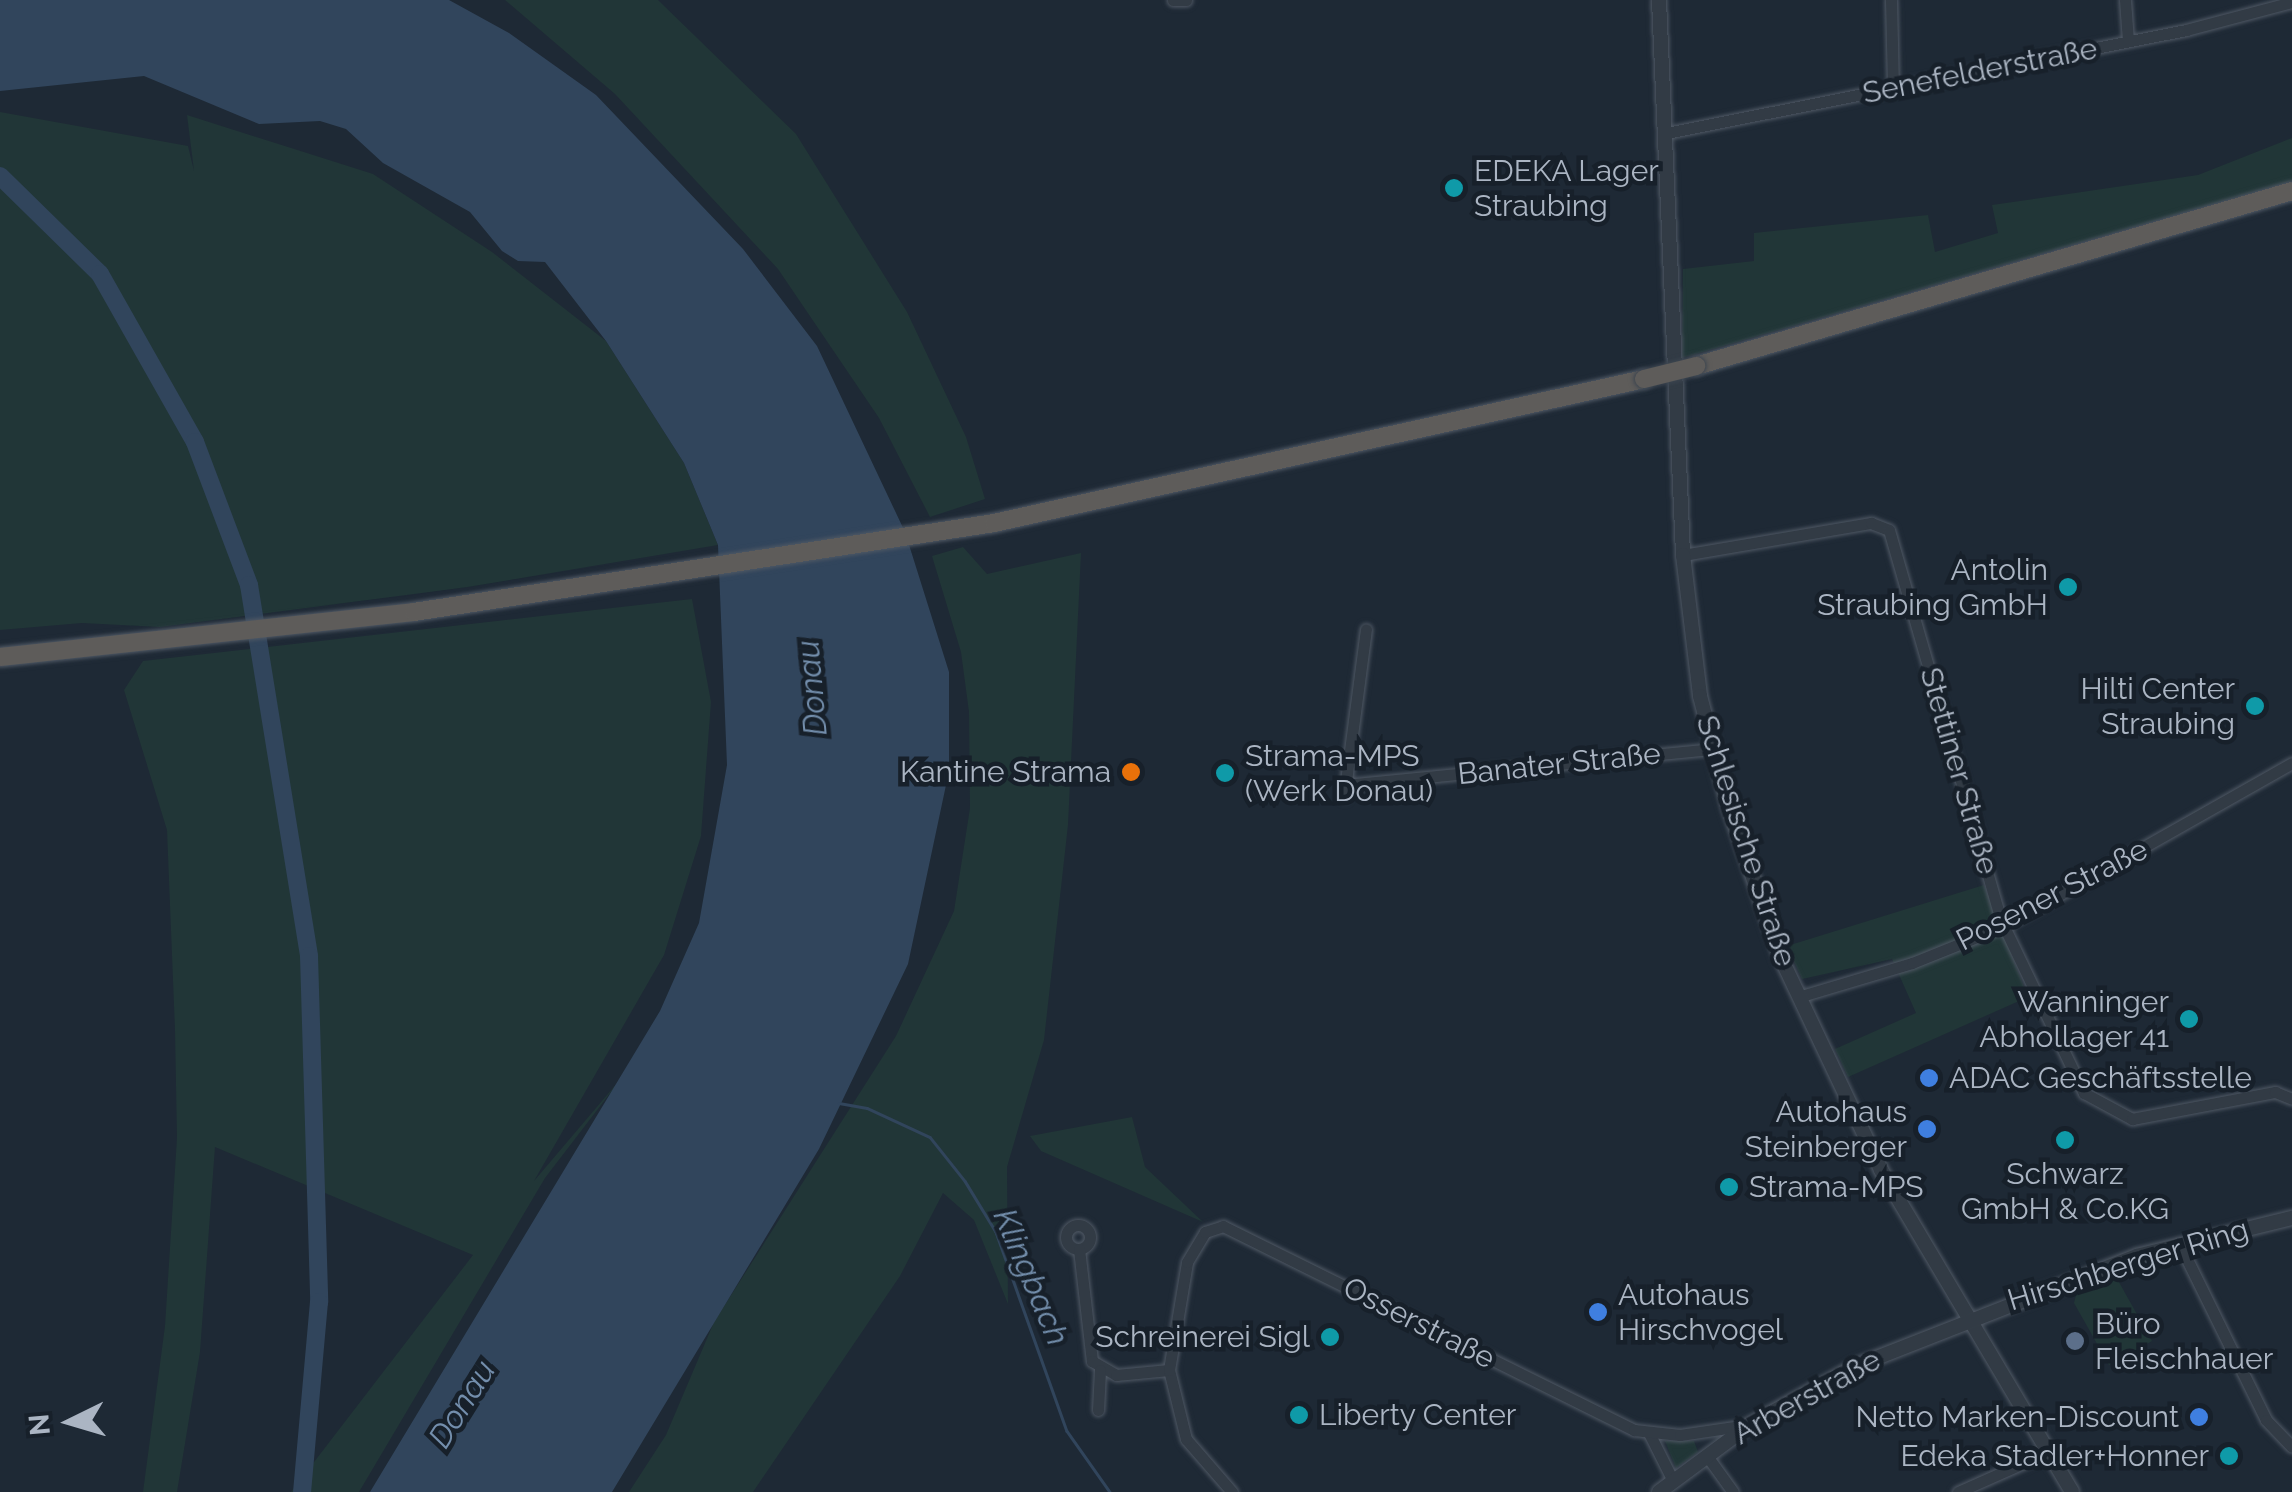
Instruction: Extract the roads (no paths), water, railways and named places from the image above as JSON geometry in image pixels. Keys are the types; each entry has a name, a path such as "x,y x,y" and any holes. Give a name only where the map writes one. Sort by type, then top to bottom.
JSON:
{"highway":[{"path":"0,657 103,649 414,612 994,522 1696,366 2292,191"}],"street":[{"path":"1173,0 1186,0"},
{"name":"Schlesische Straße","path":"1659,0 1683,555 1713,749 1798,996 1889,1186 2072,1492"},
{"path":"1891,0 1892,88"},
{"path":"2125,0 2128,41"},
{"name":"Senefelderstraße","path":"1666,133 2128,41 2292,2"},
{"name":"Stettiner Straße","path":"1683,555 1871,523 1889,530 2004,926"},
{"name":"Banater Straße","path":"1366,629 1345,790 1713,749"},
{"name":"Posener Straße","path":"1798,996 1912,964 2004,926 2292,763"},
{"path":"2004,926 2078,1084 2107,1111 2143,1119 2275,1092 2292,1099"},
{"name":"Hirschberger Ring","path":"1965,1318 2179,1243 2292,1218"},
{"name":"Osserstraße","path":"1169,1370 1175,1312 1194,1246 1213,1228 1236,1229 1649,1433"},
{"path":"2179,1243 2266,1420 2292,1447"},
{"path":"1079,1249 1089,1352 1100,1370 1098,1410"},
{"name":"Arberstraße","path":"1659,1492 1751,1424 1856,1366 1965,1318"},
{"path":"1100,1370 1128,1376 1169,1370 1186,1439 1232,1492"},
{"path":"1673,1481 1649,1433 1751,1424"},
{"path":"1958,1492 2048,1452"},
{"path":"1706,1456 1733,1492"}],"water":[{"name":"Donau","path":"0,0 449,0 509,33 596,95 743,249 817,346 905,532 949,672 949,771 908,964 819,1149 612,1492 370,1492 660,1011 699,923 727,765 718,545 684,463 606,341 545,262 518,261 502,251 470,212 383,163 346,129 320,121 259,124 144,76 0,91"}],"waterway":[{"path":"0,176 100,274 195,442 249,585 309,956 319,1302 302,1492"},
{"name":"Klingbach","path":"839,1103 867,1108 930,1137 965,1181 996,1232 1067,1431 1110,1492"}],"place":[{"name":"EDEKA Lager Straubing","path":"1454,188"},
{"name":"Antolin Straubing GmbH","path":"2068,587"},
{"name":"Hilti Center Straubing","path":"2255,706"},
{"name":"Kantine Strama","path":"1131,772"},
{"name":"Strama-MPS (Werk Donau)","path":"1225,773"},
{"name":"Wanninger Abhollager 41","path":"2189,1019"},
{"name":"ADAC Geschäftsstelle","path":"1929,1078"},
{"name":"Autohaus Steinberger","path":"1927,1129"},
{"name":"Schwarz GmbH & Co.KG","path":"2065,1140"},
{"name":"Strama-MPS","path":"1729,1187"},
{"name":"Autohaus Hirschvogel","path":"1598,1312"},
{"name":"Schreinerei Sigl","path":"1330,1337"},
{"name":"Büro Fleischhauer","path":"2075,1341"},
{"name":"Liberty Center","path":"1299,1415"},
{"name":"Netto Marken-Discount","path":"2199,1417"},
{"name":"Edeka Stadler+Honner","path":"2229,1456"}]}
